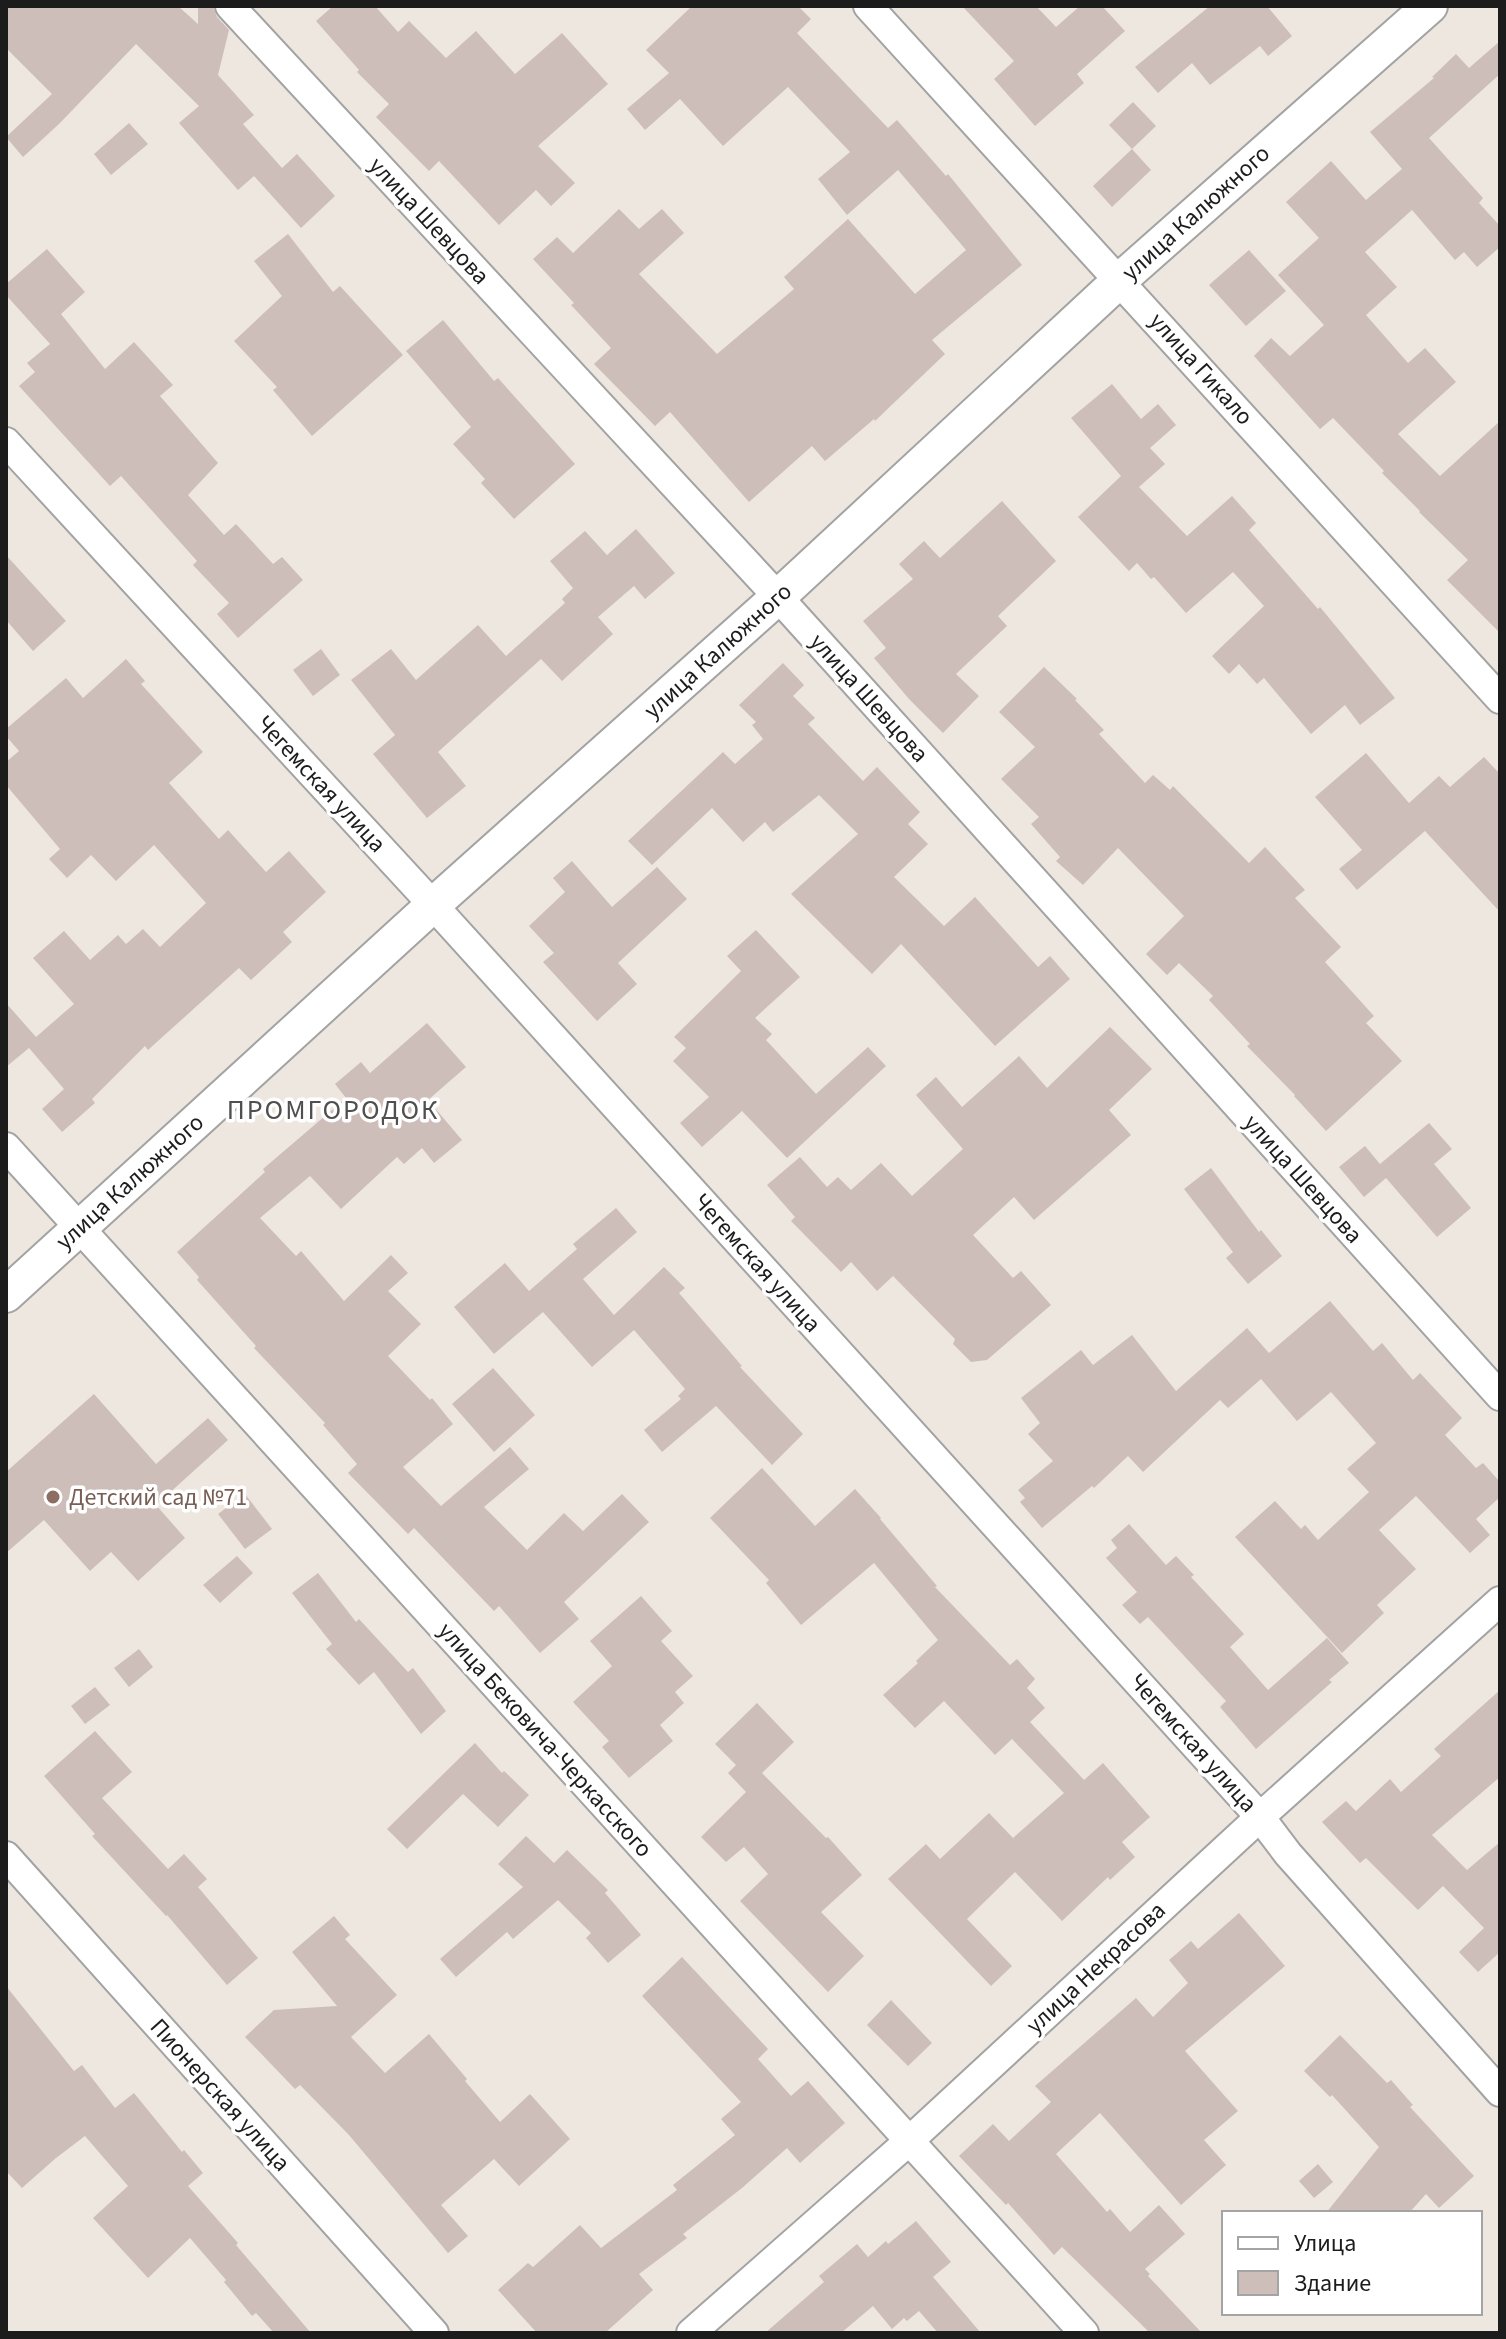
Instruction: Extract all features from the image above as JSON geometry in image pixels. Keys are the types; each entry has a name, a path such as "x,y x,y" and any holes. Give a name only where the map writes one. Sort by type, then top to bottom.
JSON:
{"street":[{"name":"улица Шевцова","path":"230,6 778,597 1500,1396"},
{"name":"улица Гикало","path":"868,6 1500,699"},
{"name":"улица Калюжного","path":"6,1295 433,905 778,597 1120,280 1430,6"},
{"name":"Чегемская улица","path":"6,442 433,905 1260,1817 1288,1854 1500,2092"},
{"name":"улица Бековича-Черкасского","path":"6,1147 1084,2333"},
{"name":"улица Некрасова","path":"691,2333 909,2141 1260,1817 1500,1601"},
{"name":"Пионерская улица","path":"6,1856 434,2333"}],"building":[{"path":"6,6 178,6 198,24 198,6 213,6 217,17 229,30 218,75 254,115 243,124 282,168 297,154 335,196 301,228 254,176 238,190 179,123 199,106 136,44 23,157 6,137 52,94 6,48"},
{"path":"333,6 375,6 398,32 409,21 446,58 476,31 515,74 562,33 608,84 538,146 575,183 551,206 536,190 499,225 439,161 429,171 376,117 389,104 357,72 359,70 316,21"},
{"path":"692,6 798,6 811,19 797,33 888,128 897,120 946,176 948,174 1022,265 932,340 945,354 875,421 825,461 812,446 749,502 670,412 655,426 594,364 611,348 533,259 557,237 573,253 619,209 639,229 662,209 684,233 639,274 717,354 794,289 784,277 848,219 915,294 966,250 898,170 847,215 818,179 850,152 788,87 723,146 680,99 645,130 627,109 669,73 646,50"},
{"path":"962,6 1036,6 1056,27 1080,6 1102,6 1125,31 1077,74 1084,83 1035,126 994,79 1014,61"},
{"path":"1210,6 1267,6 1292,36 1268,56 1260,46 1210,85 1192,63 1158,93 1135,67"},
{"path":"1500,41 1500,74 1429,138 1483,198 1479,203 1500,226 1500,247 1477,267 1464,252 1455,260 1412,210 1365,252 1397,287 1366,315 1408,363 1425,348 1456,382 1398,434 1440,476 1500,421 1500,633 1447,580 1468,560 1419,512 1333,418 1320,429 1254,356 1271,338 1290,356 1324,325 1278,275 1319,238 1286,202 1331,161 1366,200 1402,169 1370,132 1434,78 1456,54 1469,68"},
{"path":"1133,102 1156,126 1132,149 1109,125"},
{"path":"129,123 148,144 111,175 94,154"},
{"path":"1132,149 1151,170 1112,207 1093,186"},
{"path":"288,234 333,292 340,286 403,355 312,436 273,390 277,387 234,341 282,296 254,261"},
{"path":"47,249 85,292 61,314 105,369 134,342 173,385 160,396 218,463 188,495 224,535 236,524 273,564 282,557 303,580 238,638 217,614 229,603 193,565 197,561 121,476 110,486 19,386 35,372 27,363 50,344 6,295 6,284"},
{"path":"1249,250 1286,291 1246,326 1209,285"},
{"path":"443,320 494,381 498,378 575,464 514,519 481,483 485,479 453,444 471,427 406,351"},
{"path":"1112,384 1141,419 1158,404 1176,425 1150,448 1165,464 1139,487 1187,536 1232,496 1256,523 1249,530 1318,609 1320,607 1395,698 1360,725 1345,705 1311,734 1264,678 1257,684 1239,664 1229,674 1212,656 1264,606 1233,572 1186,613 1137,563 1129,571 1078,517 1121,476 1071,418"},
{"path":"1002,501 1056,561 998,616 1007,626 956,674 979,696 943,733 874,658 886,648 863,621 913,579 899,564 924,541 940,558"},
{"path":"636,529 675,573 645,599 634,586 598,617 613,634 562,681 541,659 438,752 466,786 427,818 373,754 395,735 351,680 391,649 416,680 478,625 506,656 565,603 562,599 573,588 550,561 585,531 607,555"},
{"path":"6,555 66,621 33,651 6,620"},
{"path":"321,649 340,675 313,696 293,670"},
{"path":"126,659 145,681 141,684 203,752 169,783 219,839 228,830 266,872 289,851 326,892 283,932 292,942 251,980 239,968 148,1050 145,1046 92,1099 95,1103 62,1132 42,1109 64,1089 29,1048 6,1067 6,1003 36,1037 74,1004 33,958 64,931 90,960 118,935 126,944 143,929 160,947 206,903 154,845 116,881 91,855 67,878 49,859 60,849 6,785 6,762 19,751 6,736 6,729 66,678 83,698"},
{"path":"783,663 804,685 793,696 815,718 808,724 863,781 877,767 920,812 908,824 928,844 894,877 944,926 975,897 1038,967 1050,956 1070,979 995,1046 901,944 872,974 791,894 858,834 819,795 773,832 765,822 743,842 712,808 652,865 628,841 723,752 735,764 763,739 752,725 756,722 739,705"},
{"path":"1044,667 1104,730 1099,734 1145,783 1153,775 1170,790 1173,786 1249,863 1265,847 1305,890 1295,898 1341,947 1325,962 1374,1016 1366,1023 1402,1061 1326,1131 1247,1046 1250,1044 1209,1000 1213,996 1179,963 1167,975 1146,954 1184,916 1118,848 1083,885 1056,861 1060,857 1031,824 1039,817 1001,779 1035,747 999,712"},
{"path":"1366,753 1409,803 1439,776 1450,787 1484,757 1500,774 1500,912 1425,831 1357,890 1339,869 1362,850 1315,797"},
{"path":"572,861 612,907 657,867 687,899 618,963 637,984 597,1021 543,962 554,953 529,926 565,892 553,878"},
{"path":"756,930 800,977 755,1018 772,1034 766,1040 816,1094 868,1047 886,1066 787,1158 742,1111 702,1147 680,1123 709,1097 673,1061 686,1048 674,1037 741,971 727,956"},
{"path":"427,1023 466,1067 428,1100 462,1140 434,1163 422,1148 404,1164 397,1157 341,1209 310,1176 260,1218 296,1256 301,1251 344,1301 391,1255 408,1273 388,1291 421,1324 388,1356 430,1400 432,1398 453,1424 403,1467 441,1506 510,1447 529,1469 484,1507 527,1550 564,1513 583,1531 622,1494 649,1522 564,1602 579,1619 540,1653 499,1606 494,1611 414,1528 408,1534 348,1473 357,1464 323,1425 325,1423 254,1348 256,1346 197,1280 199,1277 177,1252 265,1172 263,1169 346,1098 335,1084 361,1062 370,1073"},
{"path":"1110,1027 1152,1069 1109,1110 1131,1135 1034,1220 1014,1197 973,1235 1013,1278 1021,1271 1051,1305 987,1360 971,1362 953,1344 955,1339 893,1276 877,1291 851,1262 841,1272 791,1221 795,1217 767,1185 800,1157 827,1187 838,1177 851,1190 881,1163 912,1196 963,1149 916,1095 936,1077 962,1107 1019,1056 1047,1088"},
{"path":"1429,1123 1452,1149 1434,1164 1471,1208 1437,1237 1386,1178 1364,1197 1339,1167 1365,1146 1380,1164"},
{"path":"1211,1168 1259,1232 1261,1230 1282,1256 1248,1284 1226,1258 1233,1252 1184,1189"},
{"path":"616,1208 637,1232 583,1279 614,1315 664,1267 685,1288 679,1293 740,1367 803,1434 772,1465 716,1406 662,1452 644,1430 681,1399 678,1396 685,1389 634,1330 592,1367 543,1312 494,1354 454,1307 505,1263 529,1291 577,1249 573,1244"},
{"path":"1330,1301 1373,1351 1382,1343 1413,1380 1420,1373 1462,1418 1445,1435 1476,1468 1483,1463 1500,1482 1500,1497 1476,1519 1490,1535 1470,1553 1416,1496 1379,1530 1416,1569 1377,1605 1384,1613 1342,1653 1235,1537 1275,1501 1301,1529 1305,1525 1318,1540 1369,1492 1347,1469 1376,1443 1331,1392 1297,1421 1261,1379 1228,1408 1220,1400 1143,1472 1128,1456 1094,1488 1092,1486 1042,1528 1020,1502 1025,1498 1018,1490 1053,1461 1028,1434 1040,1423 1021,1398 1081,1350 1093,1365 1132,1335 1176,1391 1247,1328 1269,1353"},
{"path":"493,1368 535,1415 494,1452 452,1404"},
{"path":"94,1394 156,1464 208,1418 228,1440 156,1505 185,1538 138,1581 111,1552 90,1571 44,1520 6,1553 6,1472"},
{"path":"762,1468 815,1526 855,1489 935,1587 1010,1665 1017,1659 1035,1679 1027,1688 1045,1708 1030,1722 1084,1780 1103,1763 1150,1817 1122,1842 1135,1857 1110,1880 1108,1877 1062,1921 1015,1872 967,1919 1012,1966 991,1986 888,1879 926,1844 940,1859 989,1813 1013,1838 1064,1793 1012,1739 995,1755 944,1701 915,1728 883,1695 938,1640 874,1563 801,1625 766,1583 769,1580 710,1518"},
{"path":"245,1494 272,1529 245,1549 218,1514"},
{"path":"1129,1524 1166,1565 1176,1556 1194,1575 1191,1577 1244,1634 1230,1647 1268,1690 1327,1638 1349,1663 1329,1680 1332,1682 1256,1749 1220,1707 1226,1701 1148,1617 1140,1624 1122,1605 1137,1592 1106,1558 1117,1548 1111,1540"},
{"path":"237,1556 253,1573 220,1603 203,1585"},
{"path":"318,1573 356,1622 359,1619 408,1672 413,1668 446,1711 421,1734 374,1672 359,1685 326,1649 332,1644 292,1593"},
{"path":"641,1596 672,1631 661,1641 693,1676 675,1692 684,1703 660,1725 673,1741 629,1778 602,1747 609,1741 573,1702 612,1666 590,1641"},
{"path":"139,1649 153,1667 129,1687 114,1668"},
{"path":"95,1687 110,1705 85,1724 71,1706"},
{"path":"1500,1690 1500,1777 1432,1835 1467,1870 1500,1842 1500,1952 1478,1972 1459,1952 1484,1928 1443,1886 1418,1910 1366,1858 1360,1863 1322,1822 1346,1801 1356,1811 1390,1779 1401,1792 1441,1756 1434,1749"},
{"path":"757,1703 794,1742 762,1773 862,1875 821,1912 864,1956 828,1992 740,1901 768,1874 744,1847 726,1862 701,1837 746,1792 728,1773 736,1765 715,1744"},
{"path":"95,1731 132,1772 102,1798 168,1869 184,1854 207,1879 198,1887 258,1958 227,1985 167,1915 92,1836 95,1834 44,1776"},
{"path":"475,1743 502,1773 504,1771 529,1795 498,1827 463,1794 407,1849 387,1829"},
{"path":"526,1836 554,1863 567,1850 608,1890 605,1893 641,1935 608,1963 586,1938 591,1933 558,1900 513,1939 507,1932 456,1977 440,1959 523,1887 498,1864"},
{"path":"1239,1913 1285,1966 1185,2051 1238,2111 1204,2140 1226,2165 1181,2205 1100,2113 1056,2154 1107,2212 1110,2209 1130,2232 1159,2205 1185,2234 1145,2269 1150,2274 1148,2276 1202,2333 1150,2333 1062,2247 1054,2255 1008,2203 1006,2205 959,2156 993,2124 1009,2141 1051,2102 1035,2086 1136,1998 1153,2017 1188,1983 1169,1960 1191,1941 1198,1949"},
{"path":"334,1916 350,1935 345,1939 397,1995 351,2037 385,2073 429,2034 500,2122 530,2094 570,2139 519,2186 494,2159 441,2205 468,2236 448,2253 349,2135 300,2085 295,2089 245,2037 274,2010 337,2006 292,1952"},
{"path":"682,1957 768,2049 758,2059 791,2096 808,2081 845,2123 800,2163 787,2148 683,2234 687,2238 639,2274 653,2290 605,2333 537,2333 498,2290 528,2263 533,2267 580,2225 601,2248 677,2190 673,2185 735,2135 721,2119 741,2102 642,1996"},
{"path":"6,1986 74,2071 82,2065 115,2108 134,2093 203,2173 188,2186 311,2333 274,2333 256,2313 252,2316 190,2238 148,2278 93,2218 128,2186 85,2136 22,2188 6,2171"},
{"path":"891,2000 932,2043 908,2066 867,2025"},
{"path":"1340,2035 1387,2083 1391,2080 1413,2105 1410,2107 1474,2176 1439,2208 1426,2194 1411,2211 1328,2211 1379,2147 1332,2095 1330,2097 1304,2071"},
{"path":"1318,2164 1333,2182 1314,2198 1299,2181"},
{"path":"916,2221 951,2262 933,2277 981,2333 938,2333 919,2311 907,2321 904,2318 892,2329 873,2306 841,2333 765,2333 824,2282 819,2276 857,2244 868,2257"}],"place":[{"name":"Детский сад №71","path":"53,1497"}],"district":[{"name":"ПРОМГОРОДОК","path":"333,1110"}]}
